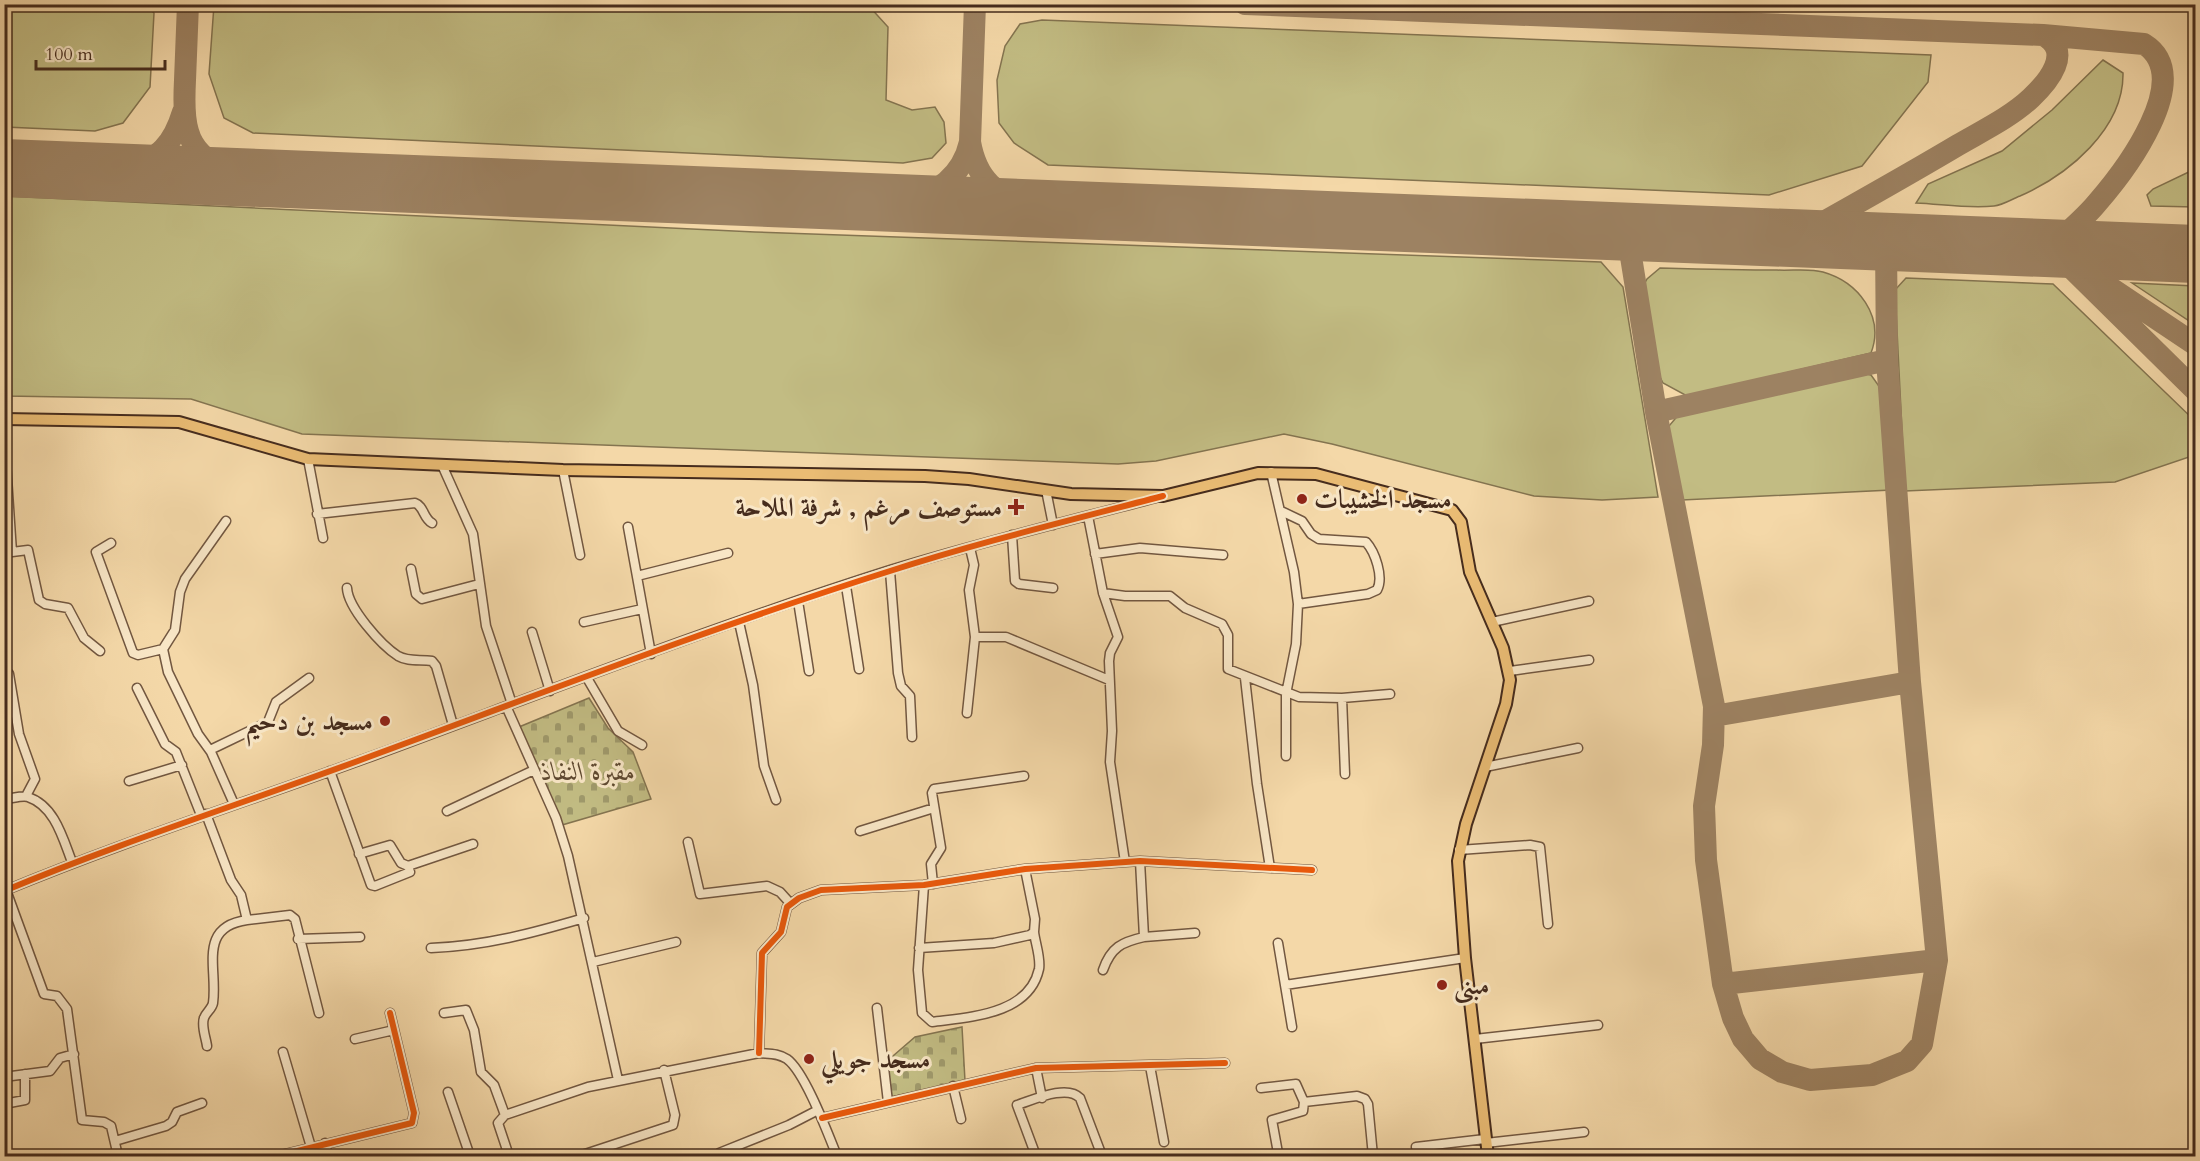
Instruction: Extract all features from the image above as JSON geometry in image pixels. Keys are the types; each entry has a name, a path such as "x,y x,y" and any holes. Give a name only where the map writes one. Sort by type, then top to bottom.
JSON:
{"main road":[{"path":"4,419 179,422 308,459 563,470 925,476 969,479 1071,494 1163,496 1235,478 1271,472 1316,474 1452,510 1461,522 1470,572 1510,671 1506,704 1459,850 1459,886 1465,958 1488,1156"}],"street":[{"path":"4,433 8,552 28,550 39,600 45,604 68,608 84,638 100,651"},
{"path":"308,459 323,538"},
{"path":"442,465 473,534 486,626 509,705 534,770 556,818 584,918 618,1080"},
{"path":"563,470 580,555"},
{"path":"1271,472 1281,511 1298,604 1296,644 1286,694 1286,756"},
{"path":"1046,490 1053,525"},
{"path":"118,1156 114,1132 108,1124 82,1120 74,1054 64,1004 57,996 44,994 5,891 72,862 798,601 890,570 1012,535 1163,496"},
{"path":"317,514 415,503 421,507 426,518 432,523"},
{"path":"1281,511 1302,521 1311,534 1318,539 1366,542 1373,550 1380,578 1377,590 1368,594 1298,604"},
{"path":"1088,516 1103,593 1119,640 1110,653 1112,731 1110,762 1125,862"},
{"path":"111,543 96,552 134,653 138,655 163,649 175,630 180,592 185,579 226,521"},
{"path":"628,527 651,654"},
{"path":"1012,535 1015,581 1020,584 1053,588"},
{"path":"968,713 975,636 969,590 974,565 970,548"},
{"path":"1095,554 1140,548 1223,555"},
{"path":"637,576 728,553"},
{"path":"411,569 416,594 422,599 479,584"},
{"path":"890,570 898,673 902,686 910,696 912,737"},
{"path":"846,586 859,669"},
{"path":"347,588 352,605 394,652 405,658 432,661 436,666 453,725"},
{"path":"1103,593 1125,596 1170,596 1185,608 1222,624 1228,634 1228,669 1286,694 1315,698 1390,694"},
{"path":"798,601 809,671"},
{"path":"1492,622 1589,601"},
{"path":"585,622 642,609"},
{"path":"739,622 753,685 764,766 776,800"},
{"path":"532,632 550,691"},
{"path":"975,636 1006,637 1109,680"},
{"path":"163,649 168,672 198,734 210,750 234,804"},
{"path":"1510,671 1589,660"},
{"path":"4,672 9,675 19,734 34,779 26,796"},
{"path":"210,750 268,722 276,702 309,678"},
{"path":"587,678 618,731 642,745"},
{"path":"1245,678 1257,784 1270,868"},
{"path":"137,688 165,744 176,752 231,879 241,895 247,920"},
{"path":"1342,698 1345,774"},
{"path":"1485,767 1578,748"},
{"path":"129,782 182,765"},
{"path":"447,811 534,770"},
{"path":"330,771 368,881 375,886 408,874 408,866"},
{"path":"1024,776 937,788 932,793 941,848 932,864 919,948 922,1013 932,1022 987,1014 1016,1002 1031,984 1039,968 1034,932 1035,919 1025,869"},
{"path":"4,799 26,796 51,815 72,862"},
{"path":"860,831 934,808"},
{"path":"688,842 700,894 766,886 780,892 790,903"},
{"path":"359,854 390,845 401,863 408,866 473,844"},
{"path":"1459,850 1540,847 1548,924"},
{"path":"1140,861 1144,937"},
{"path":"759,1053 762,953 781,933 790,903 821,890 928,885 1025,869 1140,861 1312,870"},
{"path":"207,1046 203,1025 204,1017 213,1003 212,952 215,940 228,925 247,920 290,915 295,920 298,939 319,1013"},
{"path":"431,948 464,947 513,939 584,918"},
{"path":"919,948 994,943 1034,932"},
{"path":"1103,970 1108,956 1121,943 1144,937 1195,933"},
{"path":"298,939 360,937"},
{"path":"593,962 676,942"},
{"path":"1278,943 1292,1027"},
{"path":"1285,985 1465,958"},
{"path":"877,1008 888,1102"},
{"path":"444,1012 466,1010 474,1030 481,1072 494,1085 504,1115"},
{"path":"277,1156 412,1123 414,1113 390,1012"},
{"path":"1475,1039 1598,1025"},
{"path":"355,1039 394,1030"},
{"path":"283,1052 311,1147"},
{"path":"508,1156 498,1123 504,1115 588,1087 664,1070 759,1053 776,1054 793,1064 820,1114 837,1156"},
{"path":"4,1077 50,1071 60,1058 74,1054"},
{"path":"719,1153 820,1114 888,1102 1036,1068 1225,1063"},
{"path":"1150,1066 1164,1142"},
{"path":"1036,1068 1042,1098"},
{"path":"579,1156 673,1125 675,1115 664,1070"},
{"path":"4,1104 25,1100 24,1074"},
{"path":"1261,1088 1296,1084 1304,1102 1303,1111 1272,1120 1278,1153"},
{"path":"953,1086 961,1119"},
{"path":"448,1092 470,1156"},
{"path":"1036,1156 1017,1105 1066,1092 1077,1094 1086,1111 1102,1156"},
{"path":"1304,1102 1357,1096 1365,1099 1368,1104 1373,1156"},
{"path":"115,1141 166,1126 172,1122 177,1112 202,1103"},
{"path":"1416,1147 1584,1132"},
{"path":"326,1143 328,1156"}],"green space":[{"path":"5,4 146,5 154,13 150,87 123,123 95,131 5,127"},
{"path":"214,5 868,5 888,27 886,100 912,110 935,107 944,122 946,143 932,158 903,163 253,133 224,118 209,74"},
{"path":"1042,20 1931,55 1928,82 1862,166 1769,195 1048,165 1014,143 999,123 997,80 1005,46 1020,24"},
{"path":"2103,60 2123,73 2121,94 2104,131 2074,163 2038,187 1997,205 1975,207 1916,203 1928,184 2002,151 2052,110"},
{"path":"2195,169 2195,207 2151,206 2147,195 2153,189"},
{"path":"5,196 755,232 1601,262 1623,287 1658,497 1602,500 1534,496 1332,444 1284,434 1156,461 1118,464 302,434 191,399 5,396"},
{"path":"1660,268 1812,270 1836,277 1857,292 1871,314 1874,339 1871,353 1687,396 1663,383 1658,373 1641,290 1647,279"},
{"path":"1906,278 2053,284 2195,421 2195,455 2115,482 1905,491 1895,290"},
{"path":"2132,283 2195,286 2195,325"},
{"path":"1858,372 1871,375 1881,389 1891,490 1682,500 1668,437 1669,426 1680,413"},
{"name":"مقبرة النفاذ","path":"589,698 608,728 633,752 651,799 562,825 519,727"},
{"path":"962,1027 965,1081 891,1097 886,1062 915,1037"}],"taxiway":[{"path":"188,4 184,100 188,131 193,144 212,163 247,178"},
{"path":"975,4 970,142 973,156 983,177 990,184 1008,197 1032,208"},
{"path":"1245,4 2043,35 2144,44 2158,59 2163,78 2160,101 2150,124 2138,148 2109,189 2086,215 2051,248"},
{"path":"1799,236 1899,180 2023,105 2044,84 2055,66 2057,49 2043,35"},
{"path":"128,173 163,149 174,134 183,112"},
{"path":"904,203 927,194 946,182 961,165 970,142"},
{"path":"1627,232 1656,412 1714,706 1713,745 1704,806 1706,860 1723,984 1733,1018 1743,1039 1760,1059 1782,1072 1810,1080 1872,1075 1907,1061 1922,1044 1937,960 1910,682 1887,360 1886,242"},
{"path":"2196,345 2051,248 2196,391"},
{"path":"1656,412 1887,360"},
{"path":"1714,716 1910,682"},
{"path":"1723,984 1937,960"}],"runway":[{"path":"4,168 2196,254"}],"cycle path":[{"path":"4,891 142,838 760,614 958,550 1163,496"},
{"path":"759,1053 762,953 781,932 787,907 799,898 821,890 924,885 1025,869 1140,861 1312,870"},
{"path":"277,1156 412,1123 414,1113 390,1013"},
{"path":"822,1118 1036,1068 1225,1063"}],"place":[{"name":"مسجد الخشيبات","path":"1302,499"},
{"name":"مستوصف مرغم , شرفة الملاحة","path":"1016,507"},
{"name":"مسجد بن دحيم","path":"385,721"},
{"name":"مبنى","path":"1442,985"},
{"name":"مسجد جويلي","path":"809,1059"}]}
